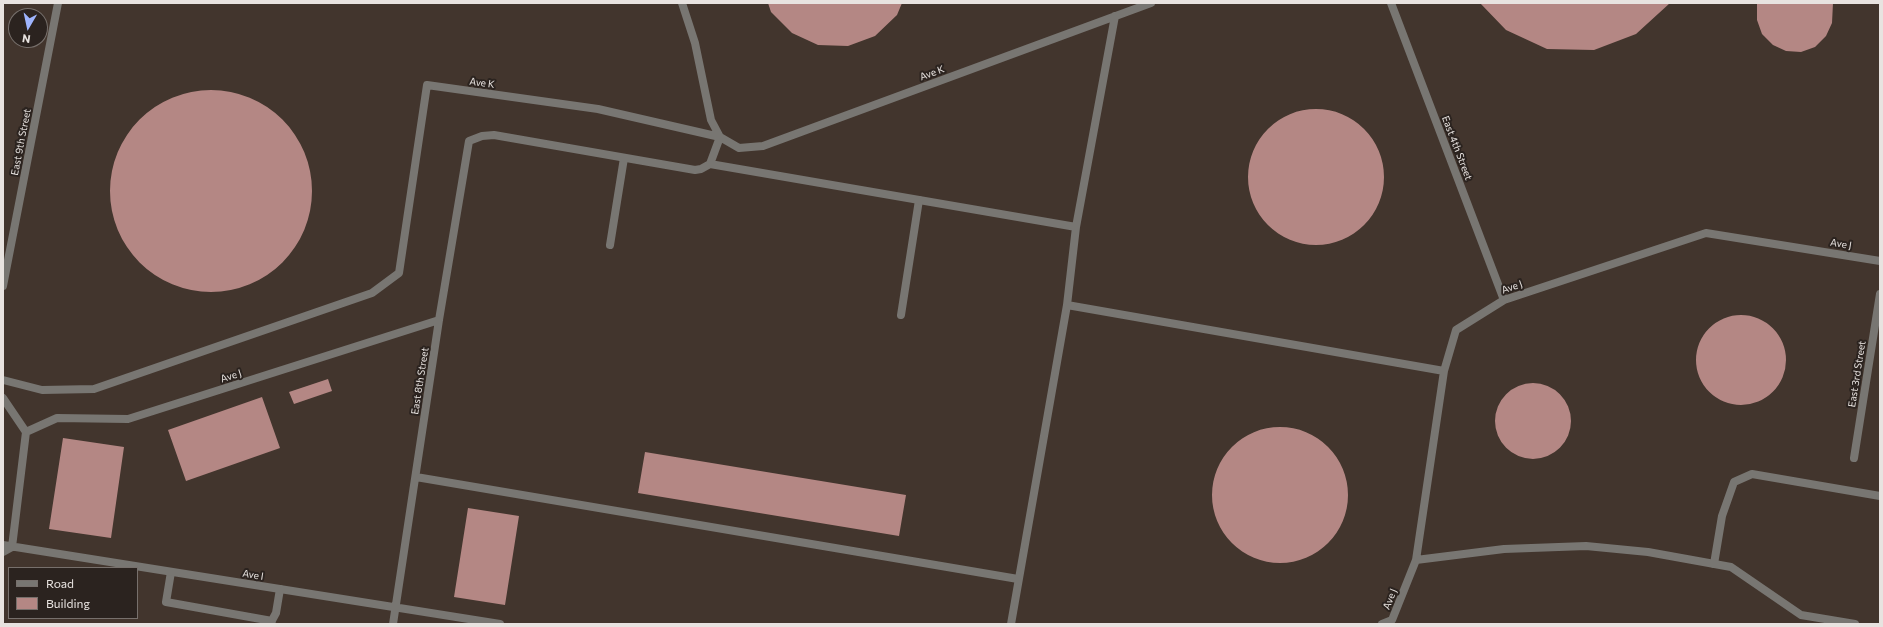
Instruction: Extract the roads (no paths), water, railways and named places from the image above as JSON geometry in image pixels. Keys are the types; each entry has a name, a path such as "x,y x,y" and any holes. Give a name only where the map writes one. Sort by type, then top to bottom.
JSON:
{"street":[{"name":"East 9th Street","path":"3,286 58,3"},
{"path":"682,3 695,43 711,120 720,137 710,164"},
{"name":"Ave K","path":"3,380 42,390 94,390 372,293 399,273 427,85 598,110 720,137 739,148 763,146 1151,3"},
{"name":"East 4th Street","path":"1391,3 1504,300"},
{"path":"1011,624 1067,305 1076,227 1115,16"},
{"name":"East 8th Street","path":"393,624 439,320 469,141 482,136 494,135 624,158"},
{"path":"610,245 624,158 695,170 710,164 1076,227"},
{"path":"901,314 919,200"},
{"name":"Ave J","path":"1382,624 1392,620 1416,560 1444,371 1456,330 1504,300 1706,233 1880,261"},
{"name":"East 3rd Street","path":"1854,458 1880,294"},
{"path":"1067,305 1444,371"},
{"name":"Ave J","path":"26,432 57,418 128,419 439,320"},
{"path":"3,398 26,432 12,547 3,552"},
{"path":"1714,564 1722,516 1734,482 1752,474 1880,496"},
{"path":"416,477 1018,579"},
{"name":"Ave I","path":"3,545 500,624"},
{"path":"1416,560 1504,549 1586,546 1648,552 1732,567 1801,615 1855,624"},
{"path":"171,572 166,602 271,622 276,613 280,589"}]}
